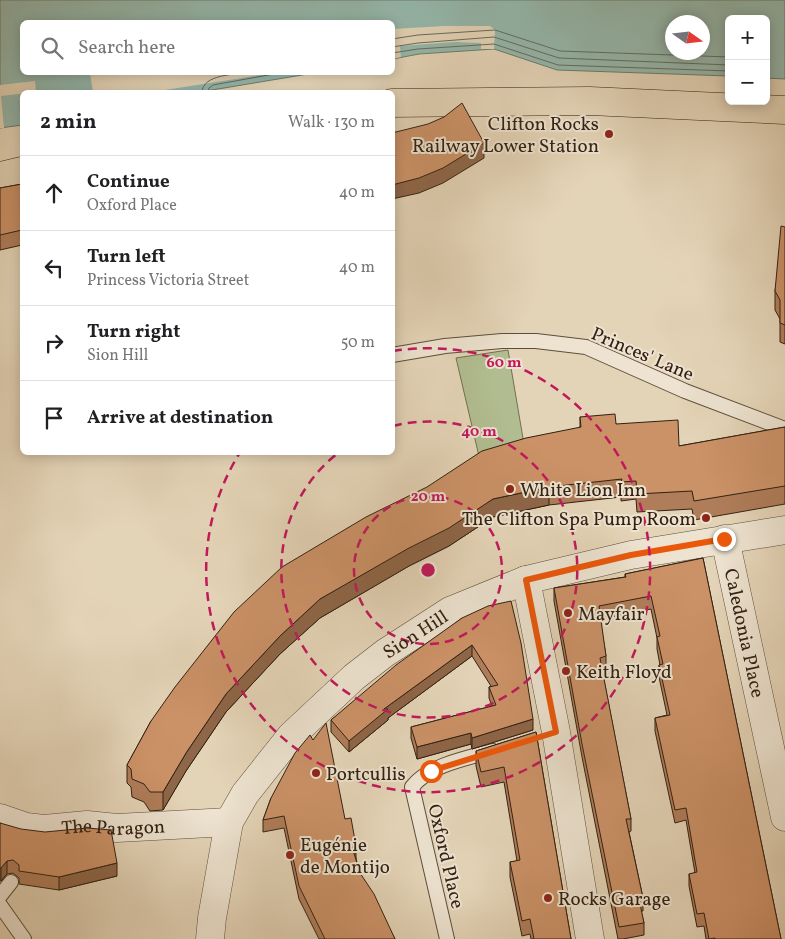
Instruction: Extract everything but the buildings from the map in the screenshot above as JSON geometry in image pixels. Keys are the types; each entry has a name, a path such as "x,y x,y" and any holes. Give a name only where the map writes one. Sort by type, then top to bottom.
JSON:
{"highway":[{"path":"395,103 590,101 785,110"},
{"path":"0,176 20,171"}],"street":[{"name":"Sion Hill","path":"211,928 229,822 252,783 291,736 354,677 385,653 450,611 526,580 631,555 785,530"},
{"name":"Caledonia Place","path":"724,539 785,817"},
{"path":"526,580 547,734 590,939"},
{"name":"The Paragon","path":"0,818 26,827 44,829 87,824 117,828 229,822"},
{"path":"211,928 231,939"}],"lane":[{"name":"Princes' Lane","path":"395,354 445,346 502,341 536,341 586,347 684,391 785,429"},
{"name":"Oxford Place","path":"447,939 412,787 419,778 431,771 503,748"},
{"path":"0,896 12,882"},
{"path":"0,905 24,939"}],"green space":[{"path":"508,350 526,456 482,469 456,358"}],"water":[{"path":"0,0 785,0 785,79 770,78 770,15 725,15 725,76 557,70 494,49 419,54 395,59 395,20 20,20 20,75 302,75 212,90 20,90 20,125 0,128"}],"pier":[{"path":"490,26 495,30 494,49 481,49 481,43 455,42 400,46 401,57 395,58 395,29"},
{"path":"90,75 261,75 165,90 93,90"},
{"path":"35,81 36,90 20,90 20,94 1,96 4,128 0,128 0,85"}],"place":[{"name":"Clifton Rocks Railway Lower Station","path":"609,134"},
{"name":"White Lion Inn","path":"510,489"},
{"name":"The Clifton Spa Pump Room","path":"706,518"},
{"name":"Mayfair","path":"568,613"},
{"name":"Keith Floyd","path":"566,671"},
{"name":"Portcullis","path":"316,773"},
{"name":"Eugénie de Montijo","path":"290,855"},
{"name":"Rocks Garage","path":"548,898"}],"route":[{"path":"431,771 556,732 526,580 631,555 724,539"}]}
